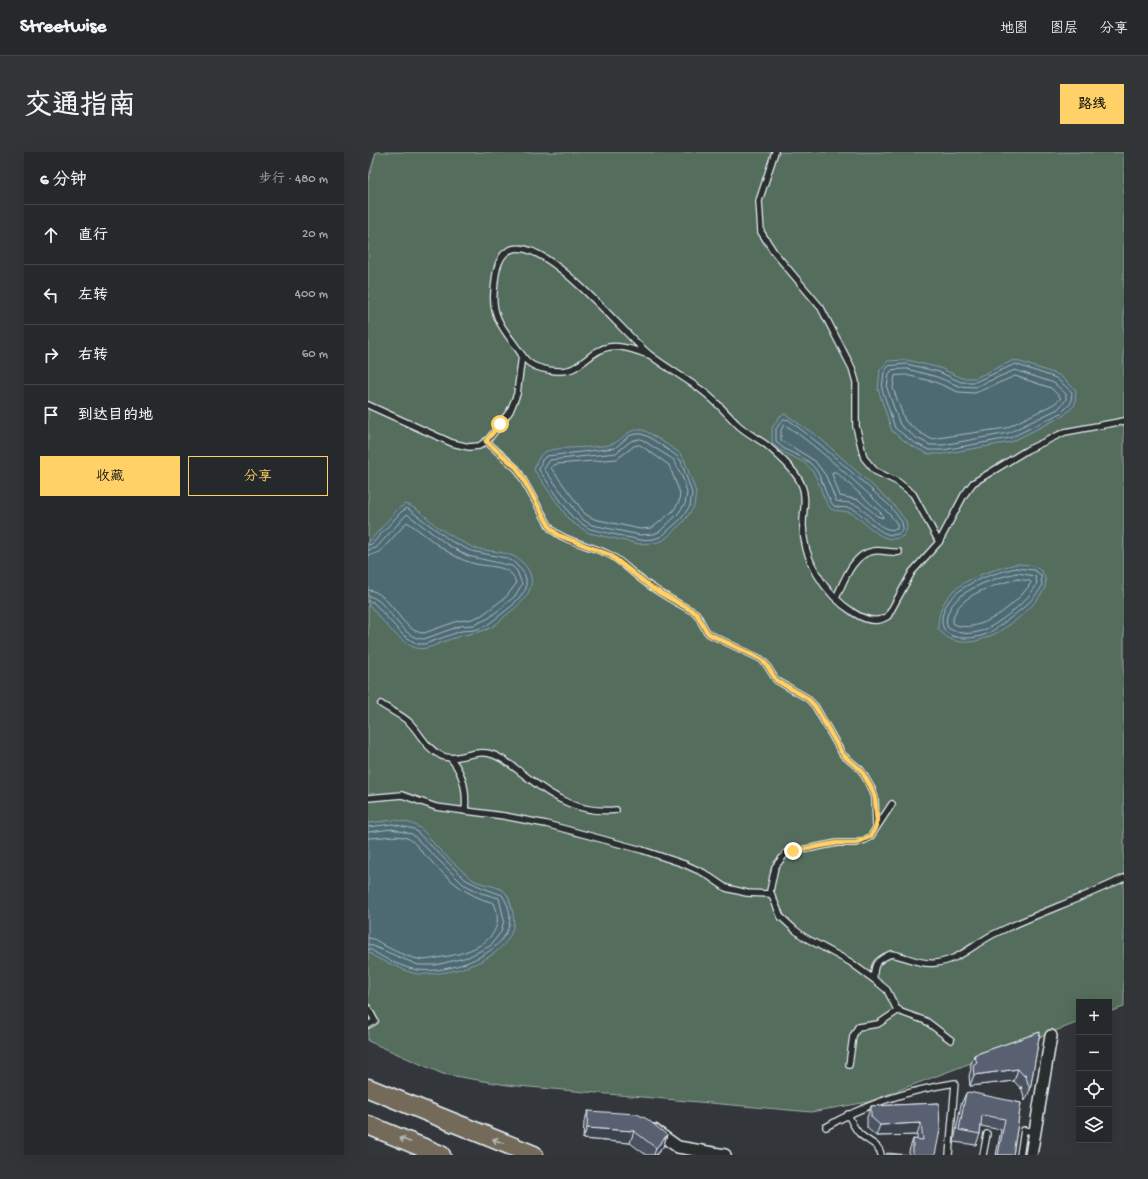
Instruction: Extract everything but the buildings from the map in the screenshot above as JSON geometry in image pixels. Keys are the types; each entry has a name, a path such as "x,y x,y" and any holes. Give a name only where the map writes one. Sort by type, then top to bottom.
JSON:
{"main road":[{"path":"368,1088 534,1155"},
{"path":"368,1125 441,1155"}],"street":[{"path":"1031,1155 1051,1036"},
{"path":"645,1124 678,1147 725,1155"}],"lane":[{"path":"775,152 759,201 762,232 774,252 821,308 852,368 856,382 856,426 864,458 875,471 898,482 913,494 938,542"},
{"path":"649,355 621,347 608,347 592,355 573,369 564,371 538,367 528,363 500,324 494,308 495,278 498,266 506,252 518,247 548,260 567,274 649,355 704,392 724,409 736,424 771,449 798,478 803,487 805,499 803,540 812,566 820,579 836,598 847,608 862,618 871,621 884,619 888,616 912,572 938,542 964,495 973,483 1027,450 1065,432 1124,421"},
{"path":"368,405 462,446 479,446 486,441 510,411 517,394 522,355"},
{"path":"486,441 517,468 551,529 558,535 596,549 620,561 652,588 696,613 705,630 709,634 761,659 776,680 807,698 815,706 843,755 861,770 872,789 876,807 876,827"},
{"path":"836,598 850,569 860,557 872,551 899,552"},
{"path":"381,704 409,722 433,751 441,756 451,759 466,754 492,754 508,763 535,784 569,805 591,811 616,810"},
{"path":"451,759 462,774 466,799 465,811"},
{"path":"368,798 402,795 436,808 532,821 573,831 684,864 704,873 726,888 746,893 771,894"},
{"path":"892,804 871,836 856,843 837,843 786,853 775,866 771,877 771,894 781,917 794,929 804,937 850,962 874,979 887,990 899,1010 908,1016 920,1018 931,1024 951,1040"},
{"path":"874,979 875,964 878,960 891,954 923,963 934,963 953,959 991,936 1124,878"},
{"path":"368,1008 375,1021 368,1025"},
{"path":"849,1065 853,1036 858,1027 878,1024 899,1010"},
{"path":"826,1126 848,1114 877,1102 954,1083 949,1155"},
{"path":"848,1114 859,1133 878,1146 881,1150 881,1155"},
{"path":"1020,1155 1024,1130 1035,1132"},
{"path":"983,1155 987,1134"}],"green space":[{"path":"376,152 1124,152 1124,1007 1112,1011 1112,999 1076,999 1076,1023 868,1102 811,1112 507,1085 443,1074 368,1041 368,180"}],"water":[{"path":"907,360 940,368 962,378 975,378 1014,360 1059,375 1076,390 1075,405 1063,416 1011,442 943,454 928,454 910,445 892,431 878,389 880,370 888,361"},
{"path":"785,414 821,439 893,504 906,521 907,529 903,536 896,539 889,539 875,532 853,514 831,509 827,504 816,476 808,466 784,453 772,442 772,428 780,416"},
{"path":"635,430 643,430 651,434 680,453 684,459 696,492 694,507 684,521 664,540 655,543 639,544 589,533 570,521 534,470 539,458 545,452 550,450 605,446 612,444"},
{"path":"405,504 413,507 423,514 439,528 474,548 503,553 522,562 528,570 531,578 531,585 524,599 491,628 483,631 456,637 434,646 420,649 403,641 377,615 368,603 368,543 398,509"},
{"path":"1016,564 1038,568 1042,572 1046,581 1045,588 1026,612 996,633 980,640 964,642 950,639 938,628 940,613 945,601 953,591 976,577"},
{"path":"394,820 408,822 420,828 446,856 475,881 500,889 506,893 513,913 513,928 506,941 496,952 482,961 449,972 416,974 373,956 368,951 368,823"}],"route":[{"path":"500,424 486,441 517,468 524,478 542,515 551,529 558,535 610,555 620,561 652,588 696,613 705,630 709,634 761,659 776,680 807,698 815,706 843,755 861,770 872,789 875,798 877,820 876,827 871,836 856,843 837,843 806,850 793,851"}]}
